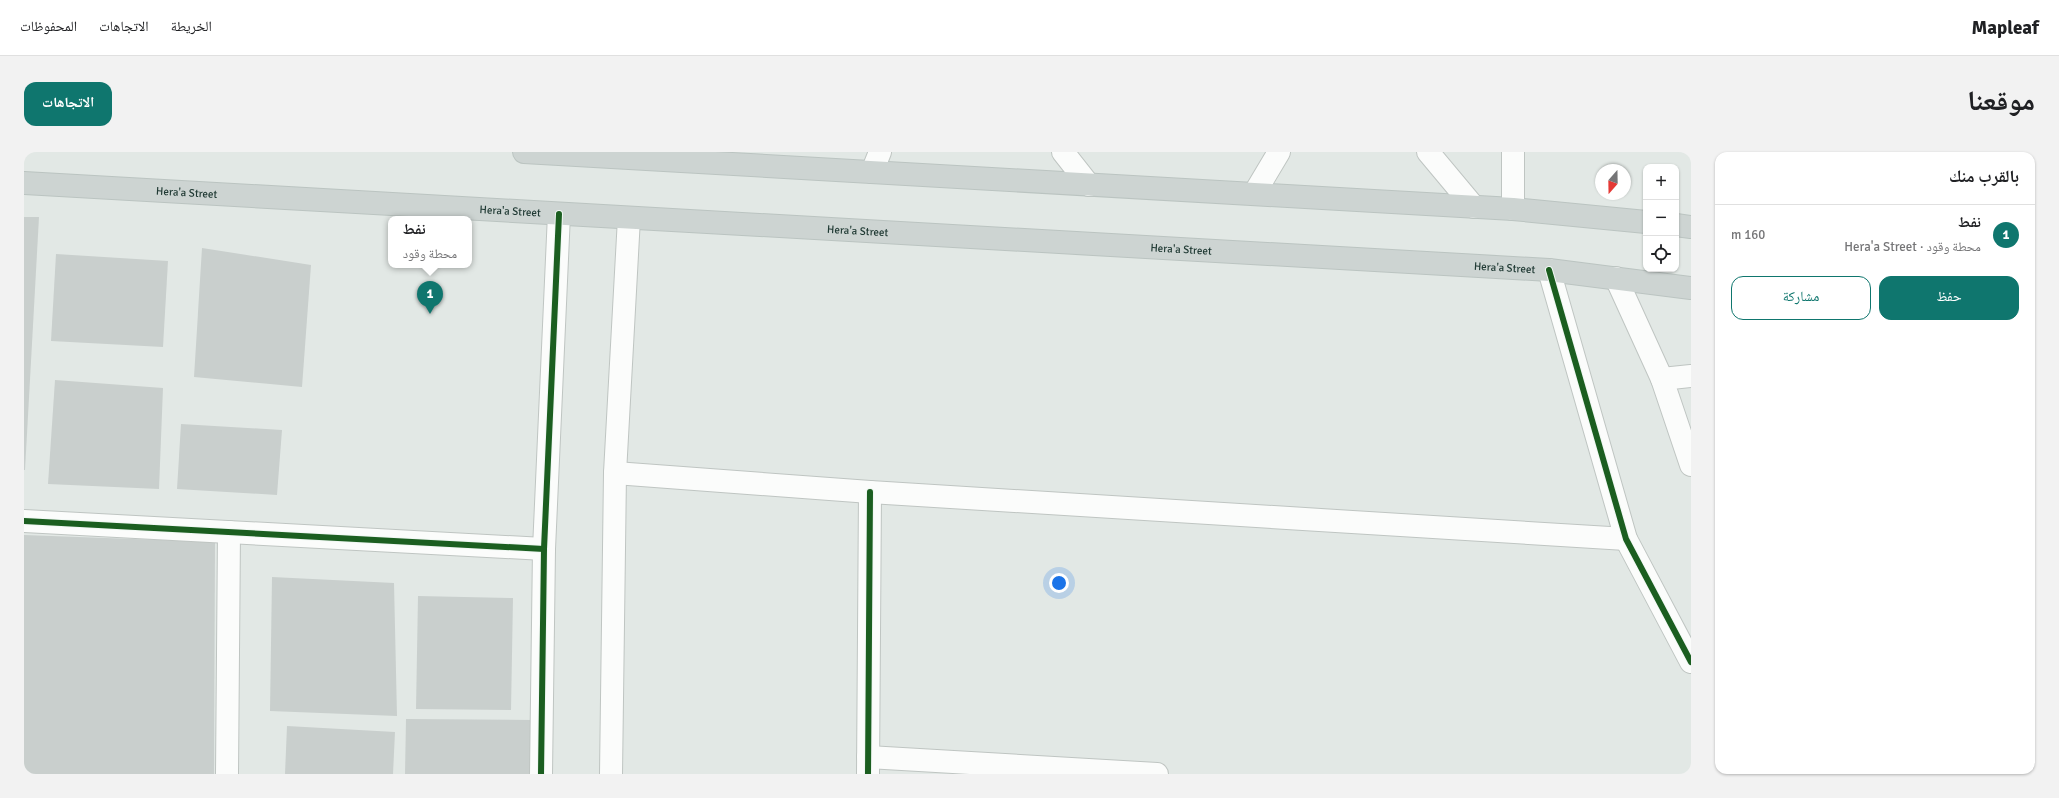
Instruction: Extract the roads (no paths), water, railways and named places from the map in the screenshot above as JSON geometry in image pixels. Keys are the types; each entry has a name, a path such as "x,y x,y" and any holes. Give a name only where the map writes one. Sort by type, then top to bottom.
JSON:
{"main road":[{"path":"524,152 1513,209 1643,222"},
{"name":"Hera'a Street","path":"24,183 1549,270 1691,288"},
{"path":"1679,226 1691,227"}],"street":[{"path":"872,172 880,152"},
{"path":"1063,152 1089,185"},
{"path":"1254,194 1279,152"},
{"path":"1428,152 1474,207"},
{"path":"1513,152 1513,209"},
{"path":"541,774 544,549 559,214"},
{"path":"611,774 615,473 629,218"},
{"path":"1549,270 1626,539 1691,662"},
{"path":"1616,278 1662,379 1691,465"},
{"path":"1662,379 1691,376"},
{"path":"615,473 870,492 1626,539"},
{"path":"870,492 868,765 1157,774"},
{"path":"24,521 544,549"},
{"path":"227,774 229,532"}],"place":[{"name":"نفط","path":"430,314"}]}
